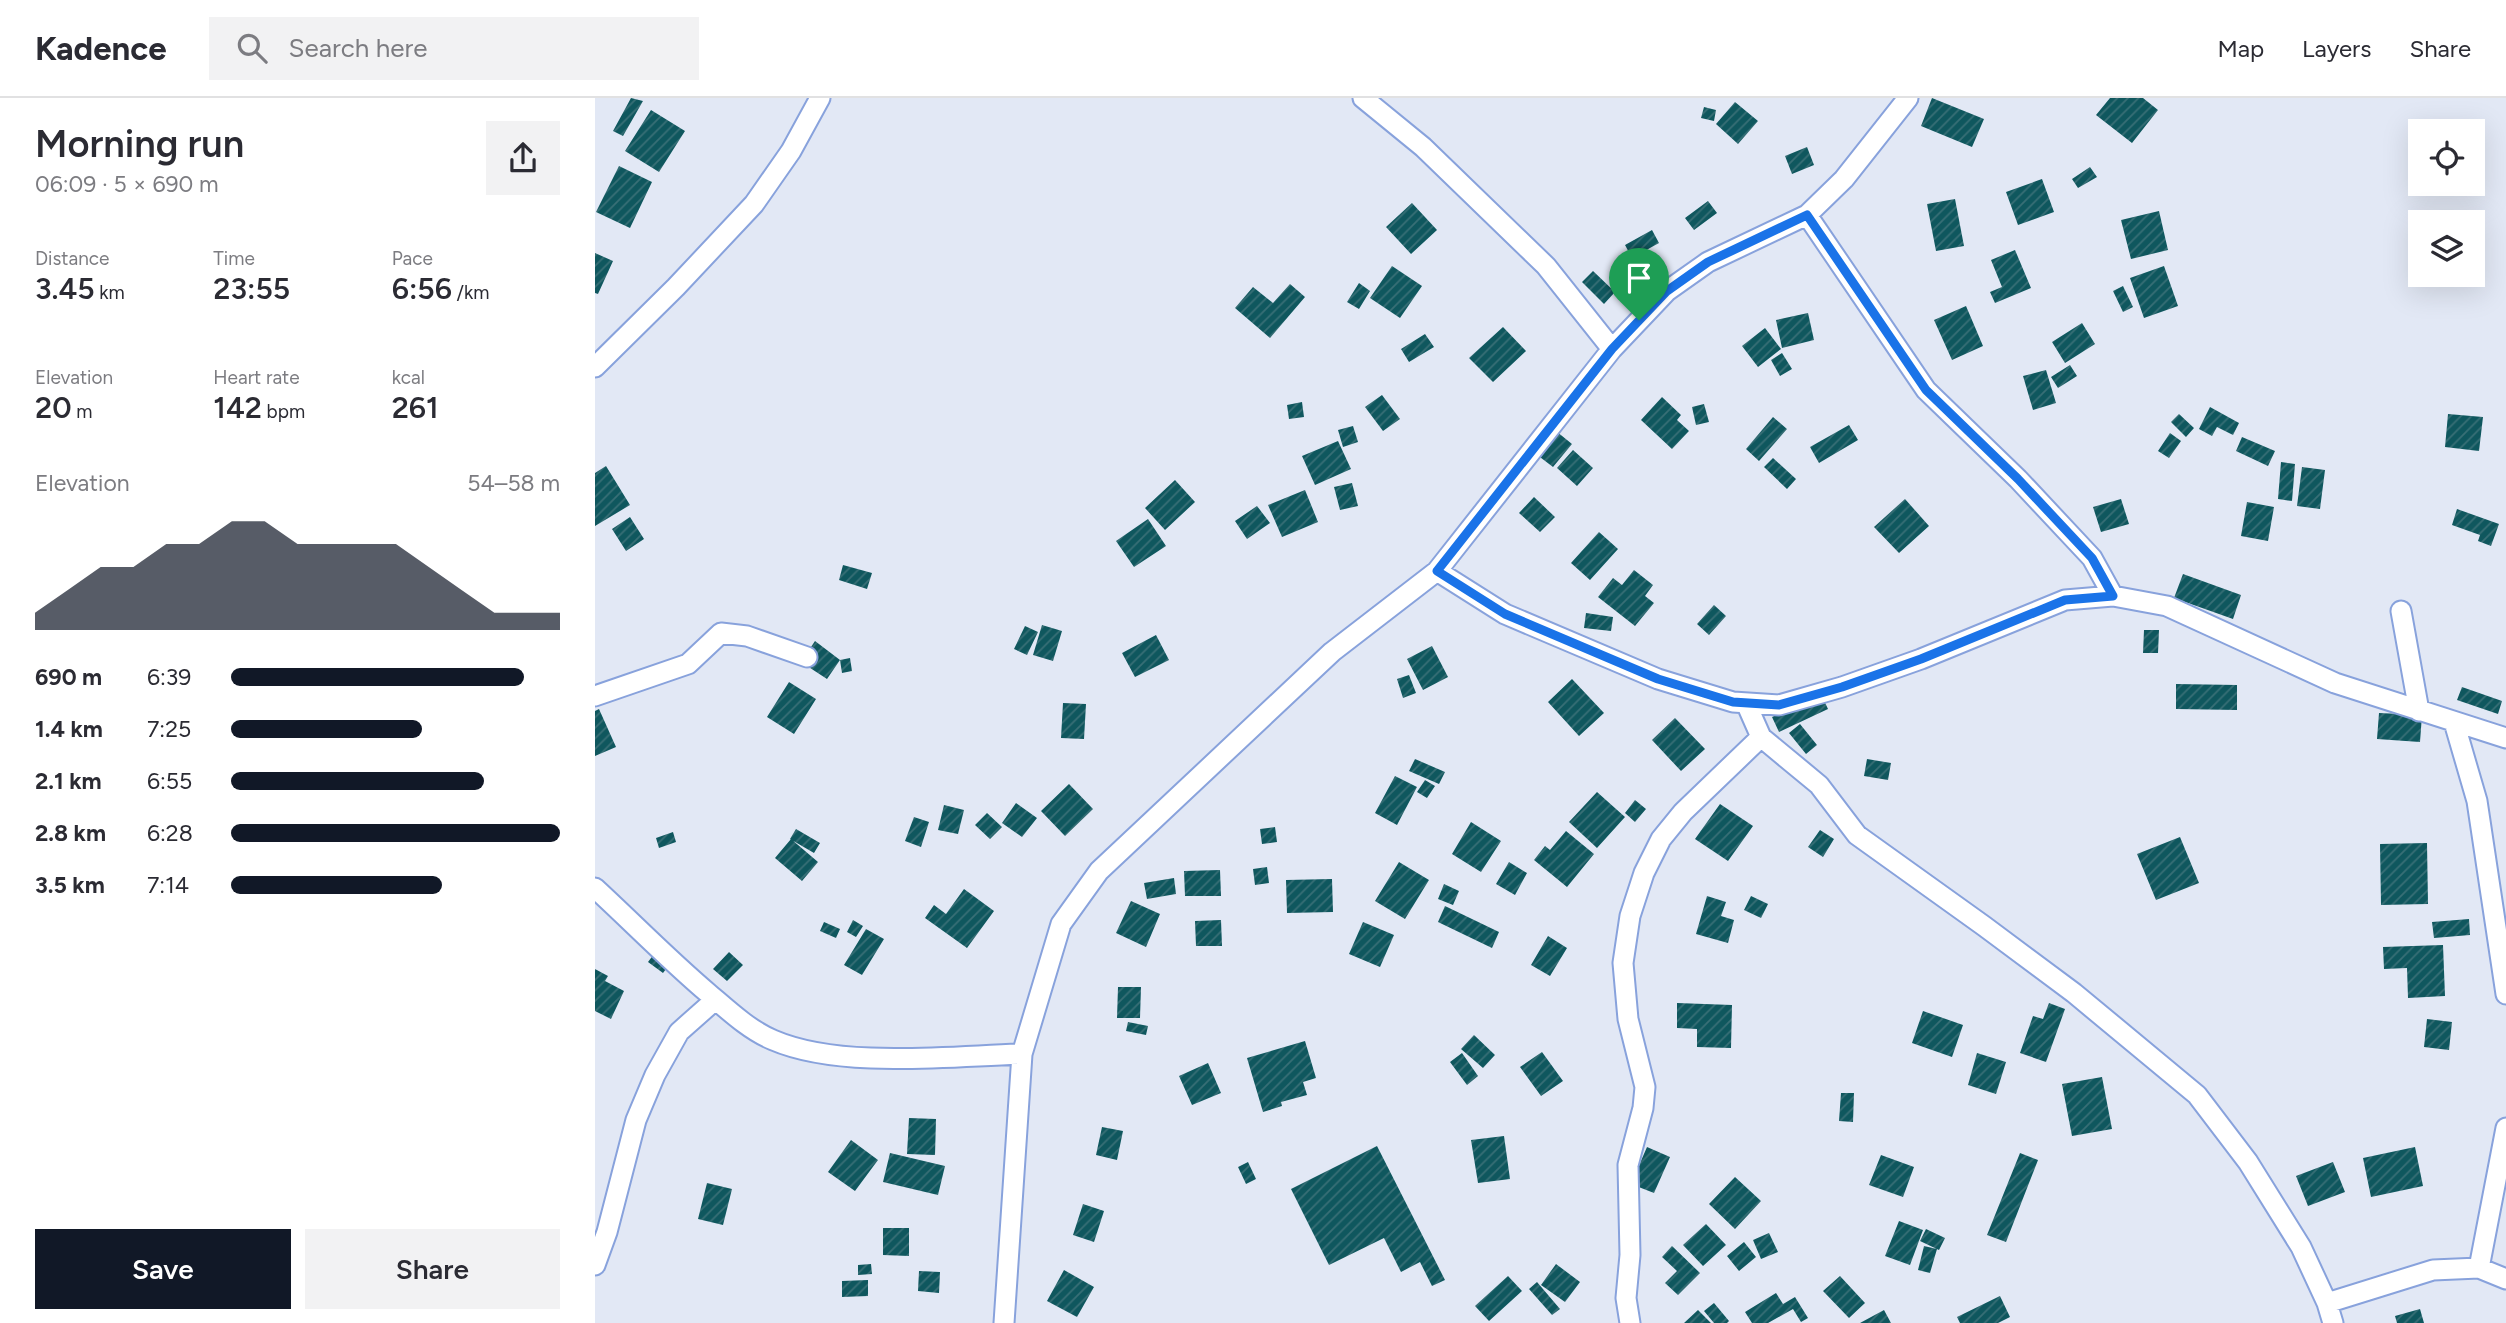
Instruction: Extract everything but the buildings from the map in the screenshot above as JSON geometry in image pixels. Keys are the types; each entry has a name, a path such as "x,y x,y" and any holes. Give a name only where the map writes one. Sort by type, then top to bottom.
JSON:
{"street":[{"path":"595,367 676,287 754,204 791,151 820,98"},
{"path":"1363,98 1423,147 1546,266 1612,349"},
{"path":"1004,1323 1022,1054 1061,925 1099,871 1332,652 1437,571 1612,349 1667,291 1708,262 1807,215 1844,179 1908,98"},
{"path":"1807,215 1926,390 2018,479 2092,558 2113,596"},
{"path":"1437,571 1505,614 1658,679 1746,703 1779,705 1842,687 1921,659 2065,600 2113,596 2167,606 2335,683 2454,722 2502,734"},
{"path":"2401,611 2419,711"},
{"path":"595,696 688,664 721,634 747,636 807,657"},
{"path":"1746,703 1761,737 1819,785 1857,835 2064,986 2197,1095 2248,1162 2301,1247 2327,1303 2333,1323"},
{"path":"2454,722 2477,801 2506,994"},
{"path":"1630,1323 1626,1298 1630,1255 1628,1165 1643,1108 1645,1087 1627,1008 1623,963 1630,916 1644,873 1661,839 1683,812 1761,737"},
{"path":"595,888 715,1000 741,1021 772,1040 803,1050 864,1059 1022,1054"},
{"path":"595,1265 607,1233 636,1120 655,1075 680,1032 715,1000"},
{"path":"2479,1268 2506,1128"},
{"path":"2327,1303 2433,1270 2479,1268 2506,1279"}],"route":[{"path":"1807,215 1926,390 2018,479 2092,558 2113,596 2065,600 1921,659 1842,687 1779,705 1733,702 1658,679 1505,614 1437,571 1612,349 1639,320 1667,291 1708,262 1807,215"}]}
